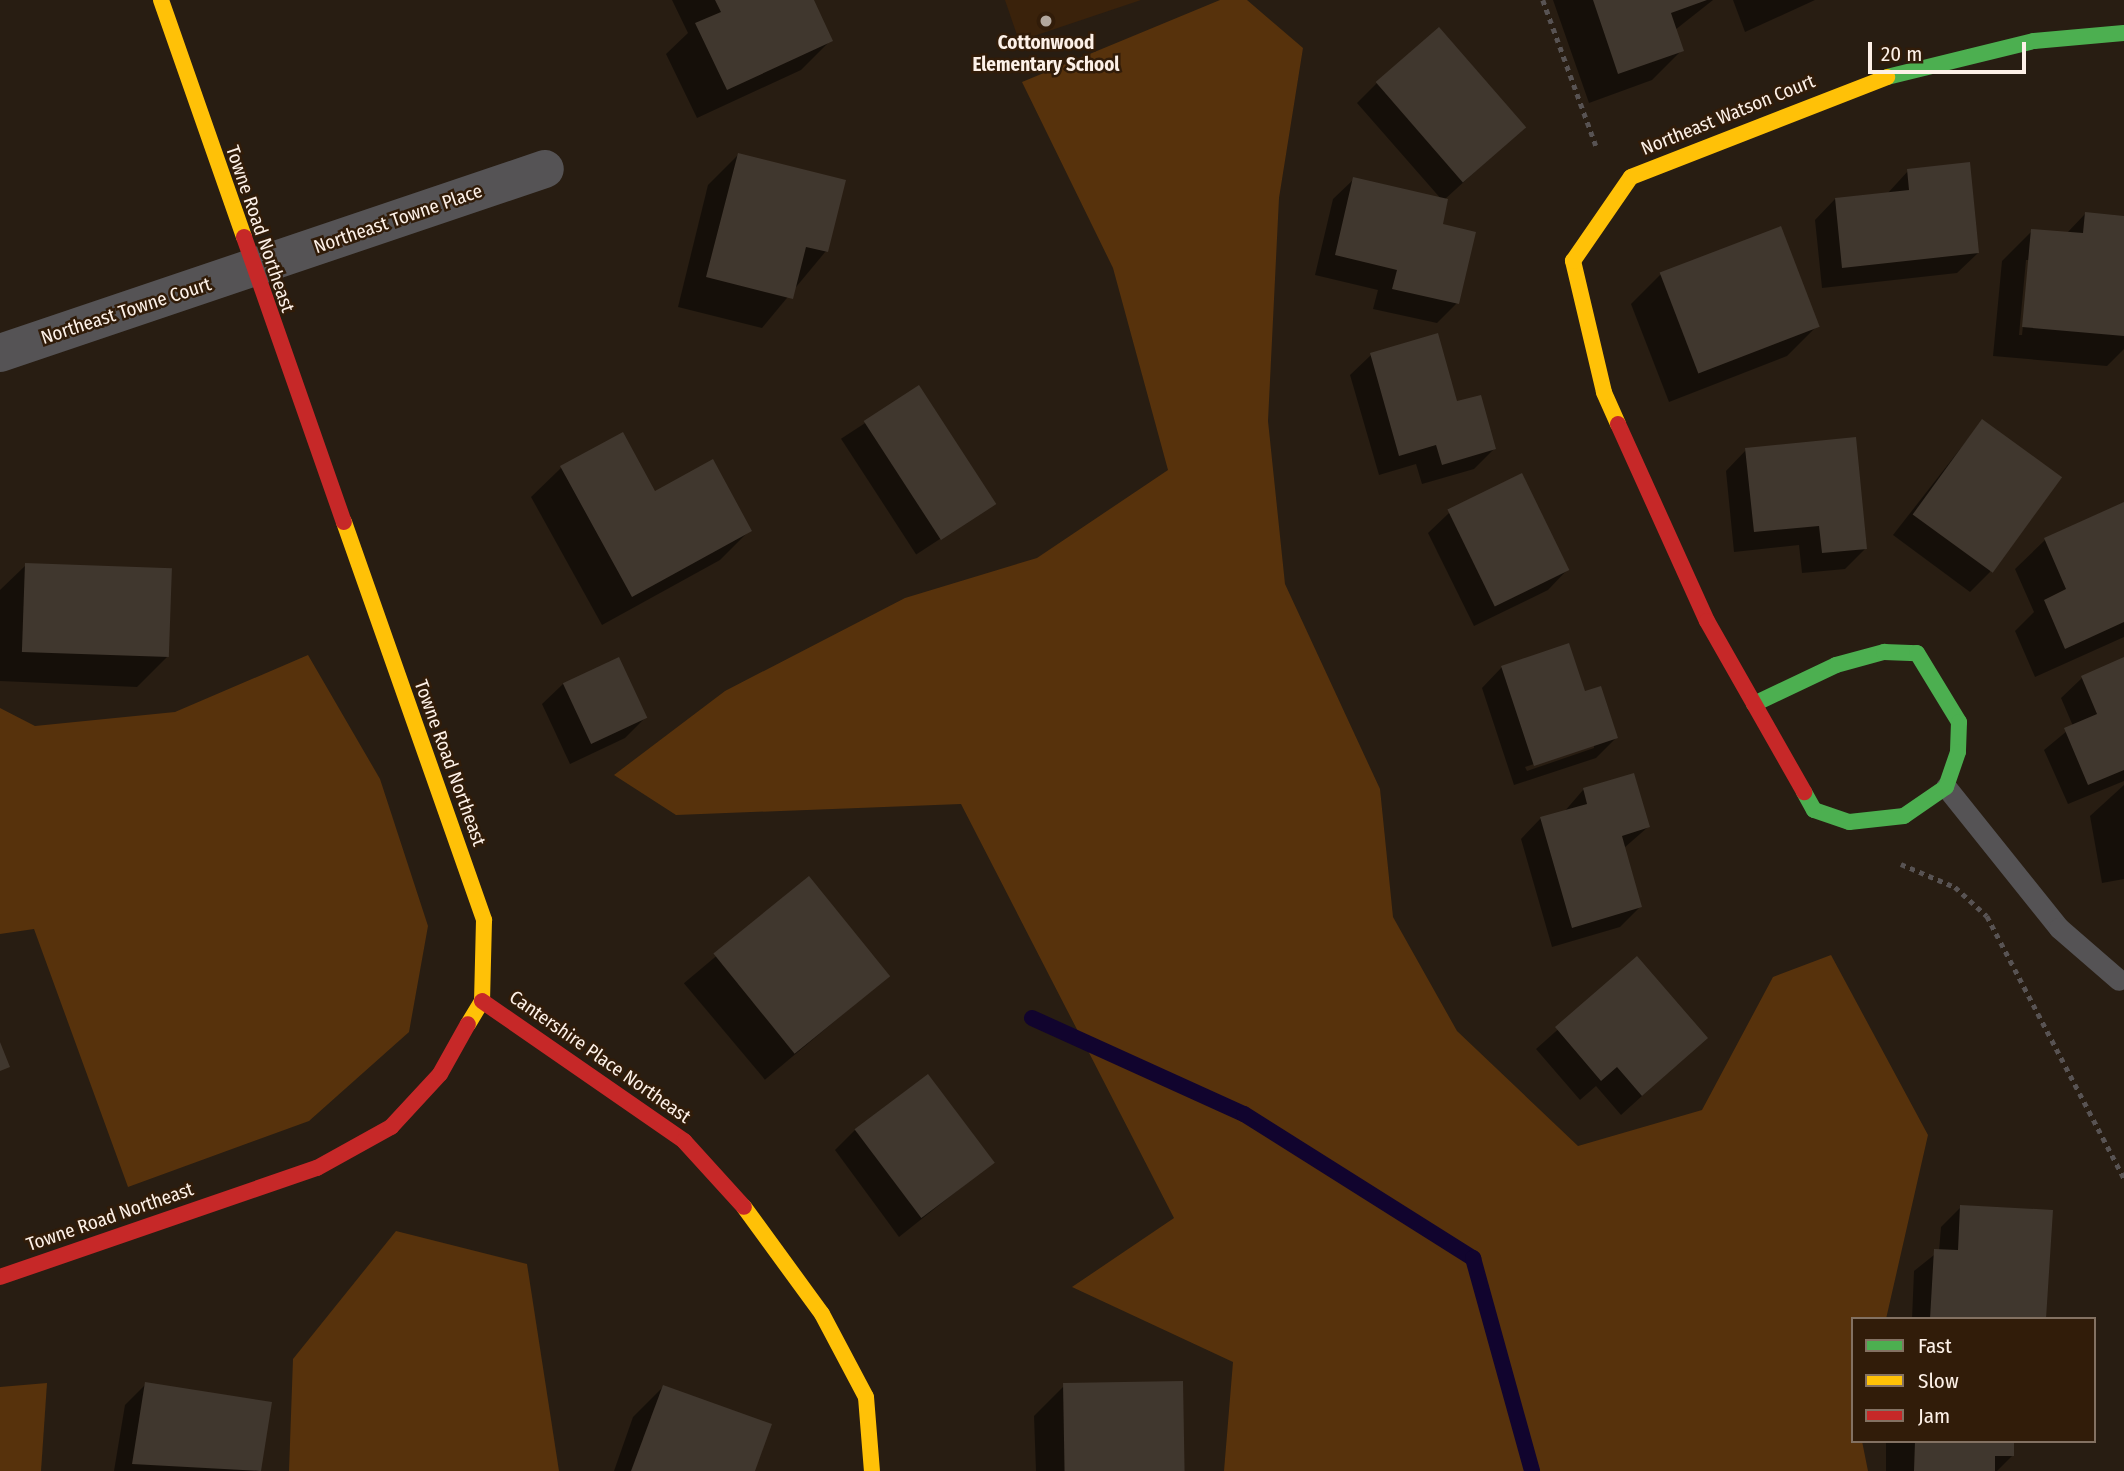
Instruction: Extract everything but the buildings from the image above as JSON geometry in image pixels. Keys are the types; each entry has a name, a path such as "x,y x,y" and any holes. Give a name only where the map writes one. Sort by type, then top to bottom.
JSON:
{"street":[{"name":"Towne Road Northeast","path":"0,1277 317,1168 391,1127 440,1074 482,1001 484,920 251,270 161,0"},
{"name":"Northeast Watson Court","path":"1946,787 1904,816 1849,822 1814,810 1707,621 1604,392 1573,261 1631,177 1862,83 2034,41 2124,33"},
{"name":"Northeast Towne Place","path":"251,270 545,169"},
{"name":"Northeast Towne Court","path":"0,353 251,270"},
{"path":"1754,704 1836,665 1884,652 1917,653 1959,723 1958,752 1946,787"},
{"name":"Cantershire Place Northeast","path":"482,1001 684,1141 768,1234 822,1314 866,1397 872,1471"}],"lane":[{"path":"1946,787 2059,928 2119,980"}],"path":[{"path":"1543,0 1601,160 1620,193"},
{"path":"1849,822 1909,870 1955,887 1987,916 2124,1178"}],"shaded area":[{"name":"Cottonwood Elementary School","path":"1005,0 1141,0 1019,41"},
{"path":"1220,0 1247,0 1303,48 1279,198 1268,421 1285,584 1380,789 1393,917 1457,1031 1578,1146 1702,1110 1773,977 1831,955 1928,1135 1886,1317 1851,1317 1851,1443 1862,1443 1868,1471 1224,1471 1233,1362 1072,1287 1174,1218 961,804 676,815 614,775 725,691 905,598 1037,558 1168,470 1113,268 1022,82"},
{"path":"308,655 380,779 428,926 409,1032 309,1121 128,1187 34,929 0,934 0,708 35,726 175,712"},
{"path":"396,1231 527,1264 559,1471 289,1471 293,1359"},
{"path":"47,1383 41,1471 0,1471 0,1387"}],"waterway":[{"path":"1032,1018 1244,1114 1473,1258 1532,1471"}],"traffic: fast":[{"path":"1887,77 2034,41 2124,33"},
{"path":"1754,704 1836,665 1884,652 1917,653 1959,722 1958,752 1946,787 1904,816 1849,822 1814,810 1804,792"}],"traffic: slow":[{"path":"161,0 244,237"},
{"path":"1618,424 1604,392 1573,261 1631,177 1887,77"},
{"path":"344,522 484,920 482,1001 468,1024"},
{"path":"744,1207 822,1314 866,1397 872,1471"}],"traffic: jam":[{"path":"244,237 344,522"},
{"path":"1618,424 1707,621 1804,792"},
{"path":"482,1001 684,1141 744,1207"},
{"path":"0,1277 317,1168 391,1127 440,1074 468,1024"}],"place":[{"name":"Cottonwood Elementary School","path":"1046,21"}]}
